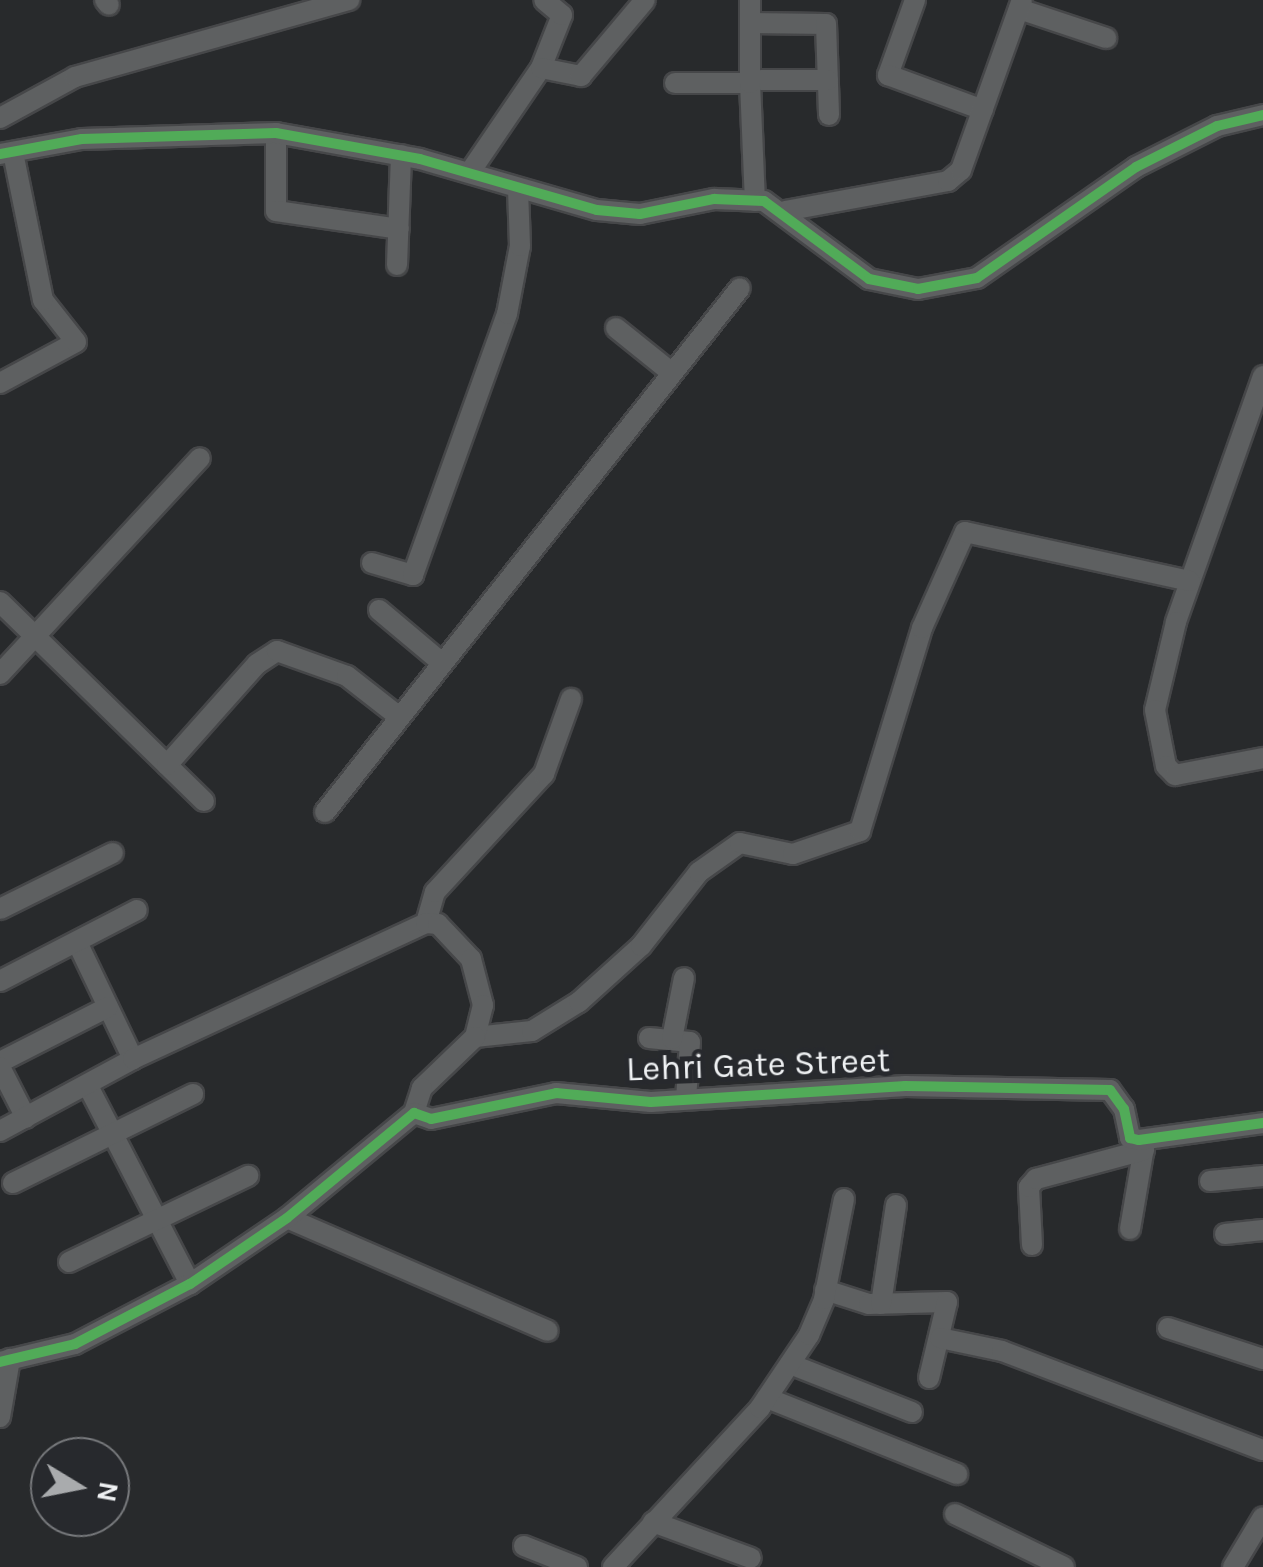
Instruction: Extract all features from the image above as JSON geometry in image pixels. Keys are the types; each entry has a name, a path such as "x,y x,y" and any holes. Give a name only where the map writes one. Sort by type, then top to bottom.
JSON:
{"street":[{"path":"0,118 76,77 348,0"},
{"path":"470,172 541,68 562,15 544,0"},
{"path":"541,68 581,76 645,0"},
{"path":"750,0 756,82 755,200"},
{"path":"915,0 888,75 983,110"},
{"path":"785,210 948,181 961,170 1020,4 1106,38"},
{"path":"750,24 826,24 829,115"},
{"path":"674,82 828,80"},
{"path":"0,383 76,342 43,300 6,153 82,139 276,134 401,155 470,172 518,190 640,214 714,200 755,200 785,210 868,279 896,289 955,286 1136,168 1217,126 1263,115"},
{"path":"276,134 277,212 398,230"},
{"path":"398,265 401,155"},
{"path":"372,563 412,575 507,314 520,246 518,190"},
{"path":"324,812 397,715 740,288"},
{"path":"616,328 672,373"},
{"path":"1263,376 1190,581 1155,710 1166,766 1183,778 1263,758"},
{"path":"0,674 200,458"},
{"path":"475,1037 532,1031 579,1002 641,946 699,872 740,843 793,854 860,831 922,628 965,532 1190,581"},
{"path":"0,602 204,802"},
{"path":"379,610 441,662"},
{"path":"167,765 258,664 277,652 347,676 397,715"},
{"path":"0,1131 133,1060 426,922 435,892 544,774 571,699"},
{"path":"0,910 113,854"},
{"path":"0,981 137,910"},
{"path":"0,1417 5,1360 75,1344 190,1284 286,1218 414,1112 422,1088 475,1037 483,1006 480,977 454,938 426,922"},
{"path":"77,942 133,1060"},
{"path":"672,1039 684,978"},
{"path":"26,1118 0,1064 108,1007"},
{"path":"649,1038 690,1042 686,1099"},
{"path":"88,1086 190,1284"},
{"name":"Lehri Gate Street","path":"414,1112 430,1119 556,1093 686,1099 904,1086 1110,1090 1124,1109 1130,1138 1145,1145"},
{"path":"13,1183 193,1094"},
{"path":"1032,1245 1029,1187 1036,1179 1145,1145 1263,1123"},
{"path":"1130,1229 1145,1145"},
{"path":"69,1262 248,1176"},
{"path":"1210,1181 1263,1176"},
{"path":"613,1567 767,1398 790,1364 826,1290 844,1200"},
{"path":"882,1304 896,1206"},
{"path":"286,1218 548,1332"},
{"path":"1225,1234 1263,1230"},
{"path":"826,1290 882,1304 947,1302 929,1378"},
{"path":"1168,1328 1263,1358"},
{"path":"940,1338 1002,1351 1263,1450"},
{"path":"790,1364 912,1412"},
{"path":"767,1398 956,1474"},
{"path":"955,1514 1064,1567"},
{"path":"1232,1567 1263,1517"},
{"path":"653,1522 751,1558"},
{"path":"524,1546 577,1567"}],"cycle path":[{"path":"0,154 82,139 276,133 420,159 597,210 640,214 714,199 764,201 869,279 918,289 977,278 1136,167 1217,126 1263,115"},
{"path":"0,1362 75,1344 190,1284 287,1218 414,1113 431,1119 556,1093 651,1102 905,1086 1110,1090 1124,1109 1130,1138 1139,1140 1263,1123"}]}
